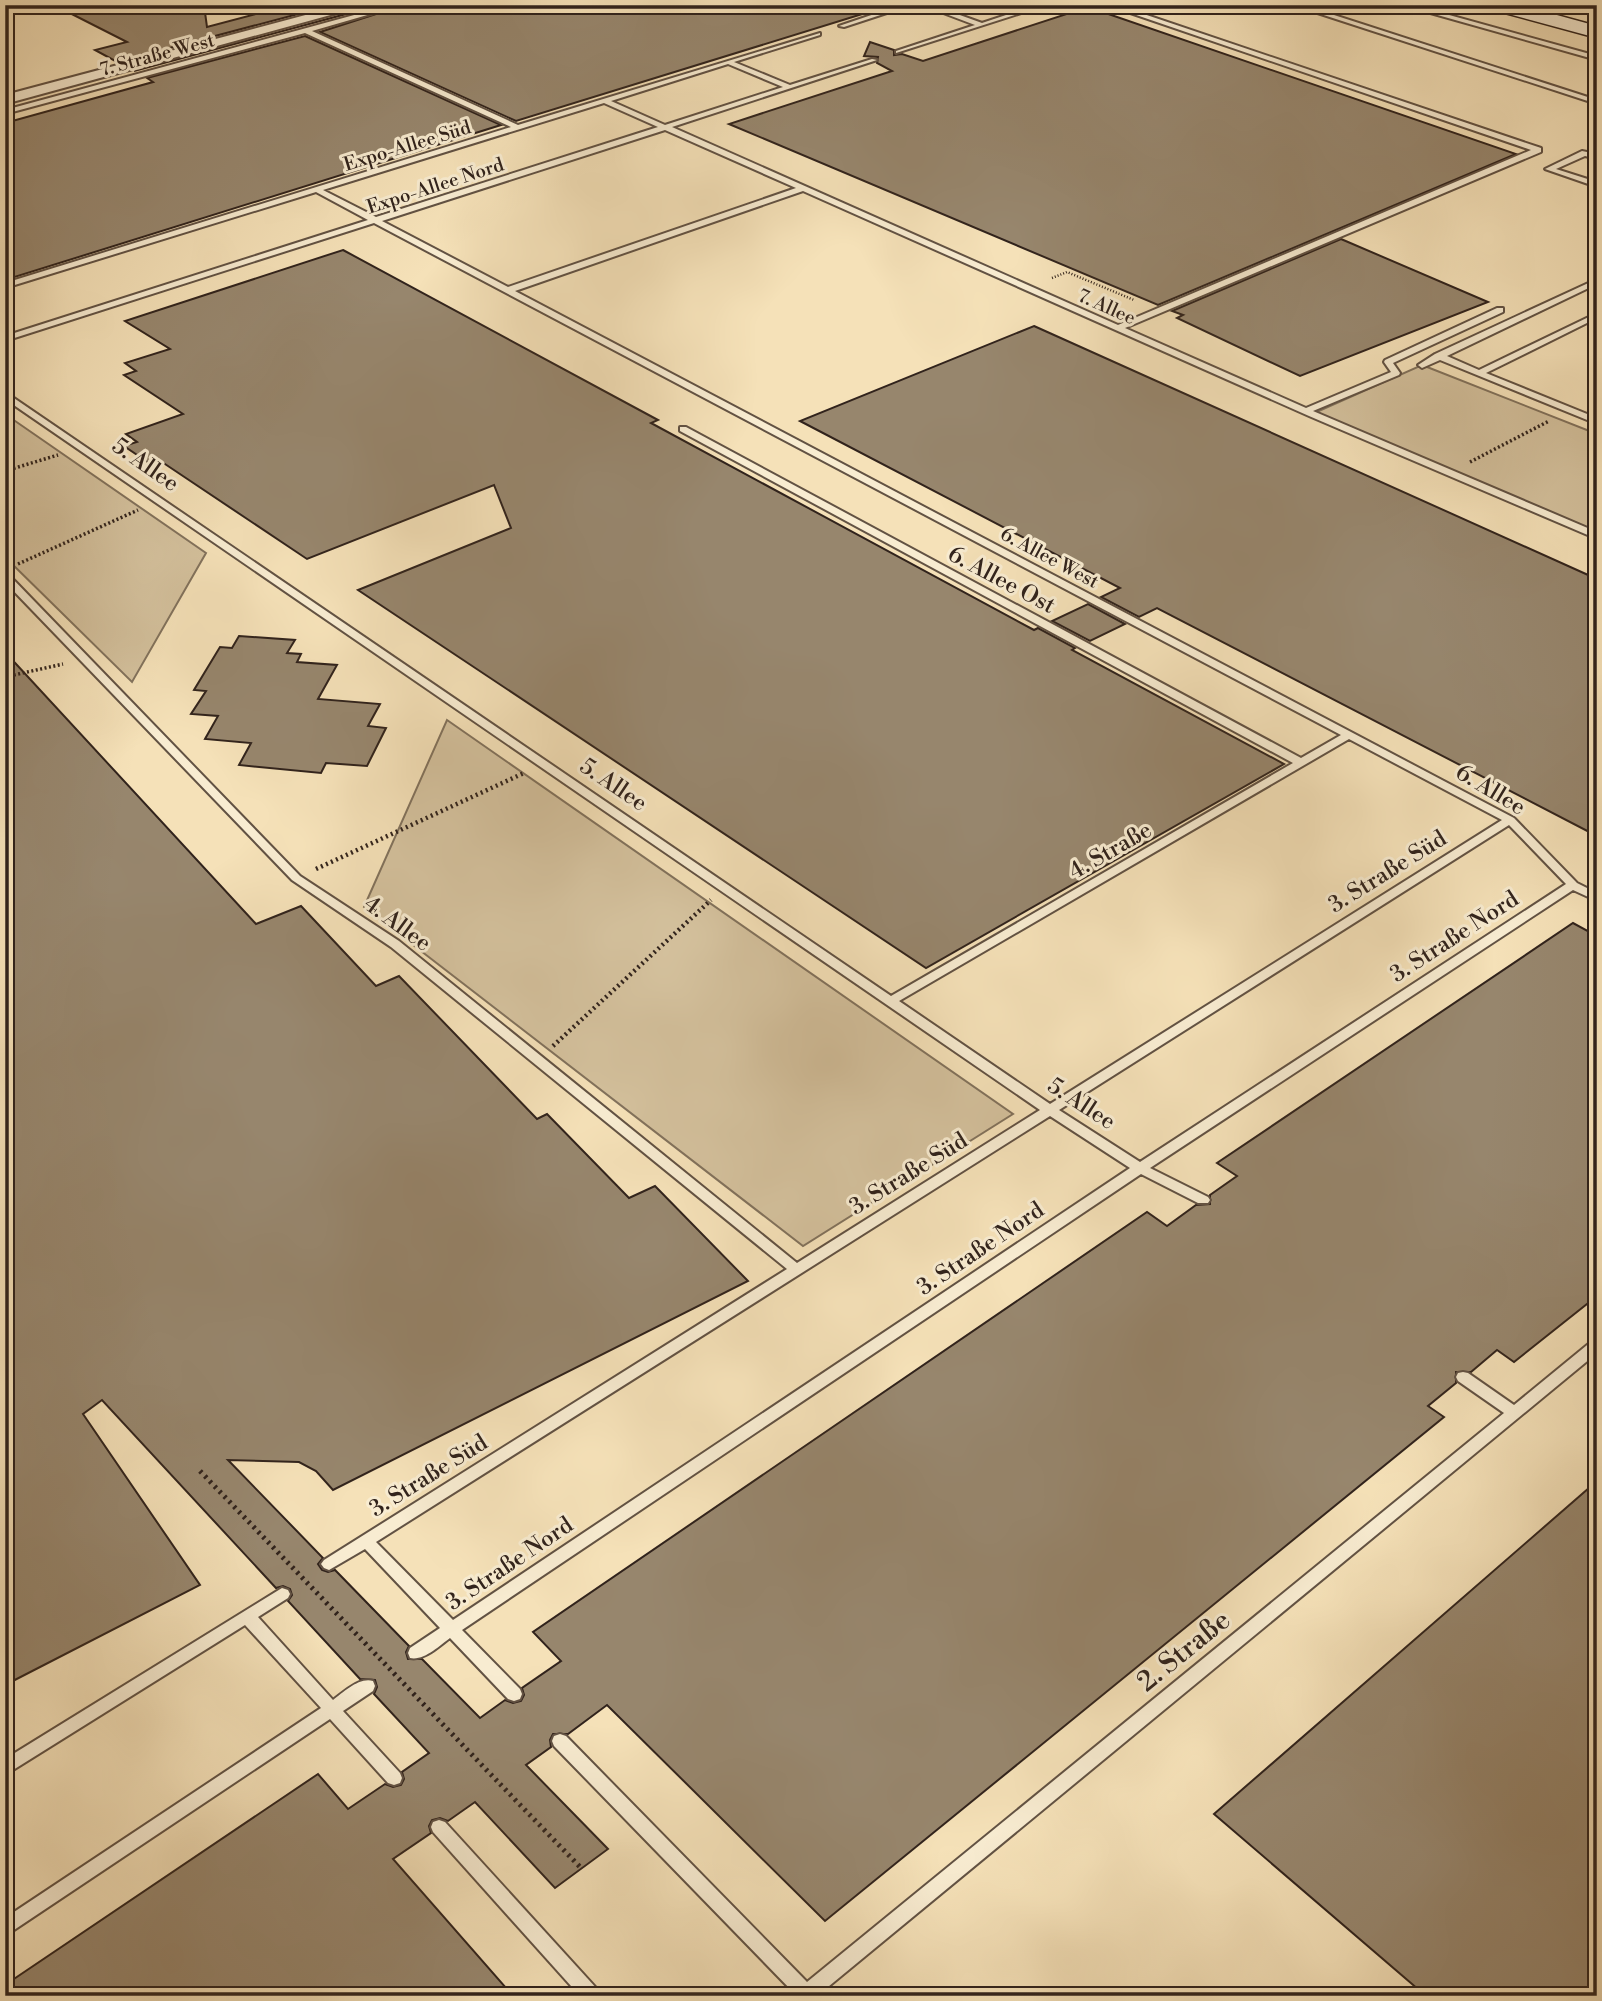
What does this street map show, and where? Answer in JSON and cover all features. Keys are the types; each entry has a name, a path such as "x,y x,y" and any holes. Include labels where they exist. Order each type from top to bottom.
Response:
{"main road":[{"path":"1497,5 1597,32"}],"street":[{"path":"5,100 360,5"}],"lane":[{"name":"7. Straße West","path":"5,112 399,5"},
{"path":"842,26 908,5"},
{"path":"925,5 982,25"},
{"path":"898,52 1043,5"},
{"path":"1110,5 1538,150 1118,328"},
{"path":"1296,5 1597,102"},
{"path":"1405,5 1597,58"},
{"path":"305,30 518,127"},
{"name":"Expo-Allee Süd","path":"5,286 818,34"},
{"name":"Expo-Allee Nord","path":"5,340 874,60"},
{"path":"729,62 790,87"},
{"name":"7. Allee","path":"606,101 1306,411 1597,536"},
{"path":"1597,157 1585,153 1549,169 1597,185"},
{"path":"509,290 804,188"},
{"path":"316,189 735,409"},
{"path":"1422,365 1597,281"},
{"path":"1306,411 1396,373 1388,362 1500,310"},
{"path":"1479,373 1597,315"},
{"path":"1438,356 1597,421"},
{"name":"5. Allee","path":"5,395 1051,1111 1140,1168 1203,1200"},
{"name":"6. Allee West","path":"735,409 1349,735"},
{"name":"6. Allee Ost","path":"683,429 1302,762"},
{"name":"4. Allee","path":"5,576 88,659 296,878 395,944 797,1270"},
{"name":"4. Straße","path":"891,1001 1349,735"},
{"name":"6. Allee","path":"1349,735 1510,820 1573,885 1597,898"},
{"name":"3. Straße Süd","path":"330,1564 1510,820"},
{"name":"3. Straße Nord","path":"416,1653 1140,1168 1573,885"},
{"name":"2. Straße","path":"804,1994 1597,1345"},
{"path":"1463,1377 1515,1412"},
{"path":"366,1541 514,1694"},
{"path":"5,1768 282,1594"},
{"path":"247,1616 394,1778"},
{"path":"5,1928 367,1686"},
{"path":"560,1741 804,1994"},
{"path":"439,1827 592,1996"}],"path":[{"path":"1028,288 1074,271"},
{"path":"1067,272 1161,310"},
{"path":"1451,472 1570,410"},
{"path":"5,471 83,447"},
{"path":"18,564 158,500"},
{"path":"5,677 88,659"},
{"path":"296,878 544,764"},
{"path":"538,1060 725,888"},
{"path":"200,1471 582,1869"}],"shaded area":[{"path":"1422,365 1597,434 1597,536 1312,414"},
{"path":"5,414 206,553 132,682 5,557"},
{"path":"447,720 1013,1114 803,1246 364,907"}],"building":[{"path":"54,5 204,5 207,27 271,10 332,5 117,62 95,50 127,42"},
{"path":"369,5 380,5 134,71 368,8"},
{"path":"404,5 871,5 872,11 516,121 320,32"},
{"path":"1088,7 1516,154 1158,305 729,124 892,71 877,63 878,57 864,56 870,42 894,50 894,55 902,54 923,61"},
{"path":"305,36 501,125 5,280 5,123 153,82 147,78"},
{"path":"1341,239 1488,302 1300,376 1177,318 1183,315 1172,311"},
{"path":"343,250 658,420 651,423 1034,630 1038,628 1075,648 1072,650 1284,764 926,968 358,590 511,528 494,485 307,559 159,460 149,463 124,446 137,442 126,434 183,414 124,375 136,371 125,363 170,349 125,321"},
{"path":"1034,326 1597,579 1597,836 1157,608 1139,617 1101,597 1120,588 800,421"},
{"path":"1088,604 1125,624 1090,641 1052,621"},
{"path":"239,636 295,640 287,653 301,654 297,662 337,665 318,699 380,704 368,726 386,728 367,766 326,763 321,773 239,765 251,743 205,739 218,716 191,714 206,691 194,690 220,647 232,648"},
{"path":"5,652 256,924 301,906 376,986 399,976 537,1119 547,1114 629,1198 655,1186 748,1281 333,1490 316,1471 299,1462 228,1460 323,1558 318,1564 322,1570 335,1570 409,1646 406,1652 408,1659 422,1659 480,1718 505,1700 513,1703 521,1701 524,1695 522,1688 561,1661 533,1632 1147,1212 1167,1226 1196,1205 1210,1204 1210,1195 1237,1176 1217,1163 1573,923 1597,936 1597,1296 1514,1362 1497,1350 1471,1372 1456,1372 1456,1383 1428,1406 1444,1417 825,1921 607,1705 568,1734 553,1734 551,1747 526,1765 608,1849 555,1888 475,1802 448,1821 440,1818 432,1820 429,1826 431,1833 393,1859 513,1996 5,1996 5,1985 318,1774 348,1809 385,1784 393,1787 401,1785 404,1779 402,1772 429,1753 374,1694 377,1687 375,1680 360,1679 288,1601 292,1595 290,1589 283,1586 276,1588 102,1400 83,1414 200,1585 5,1685"},
{"path":"1597,1481 1597,1996 1426,1996 1214,1814"}]}
